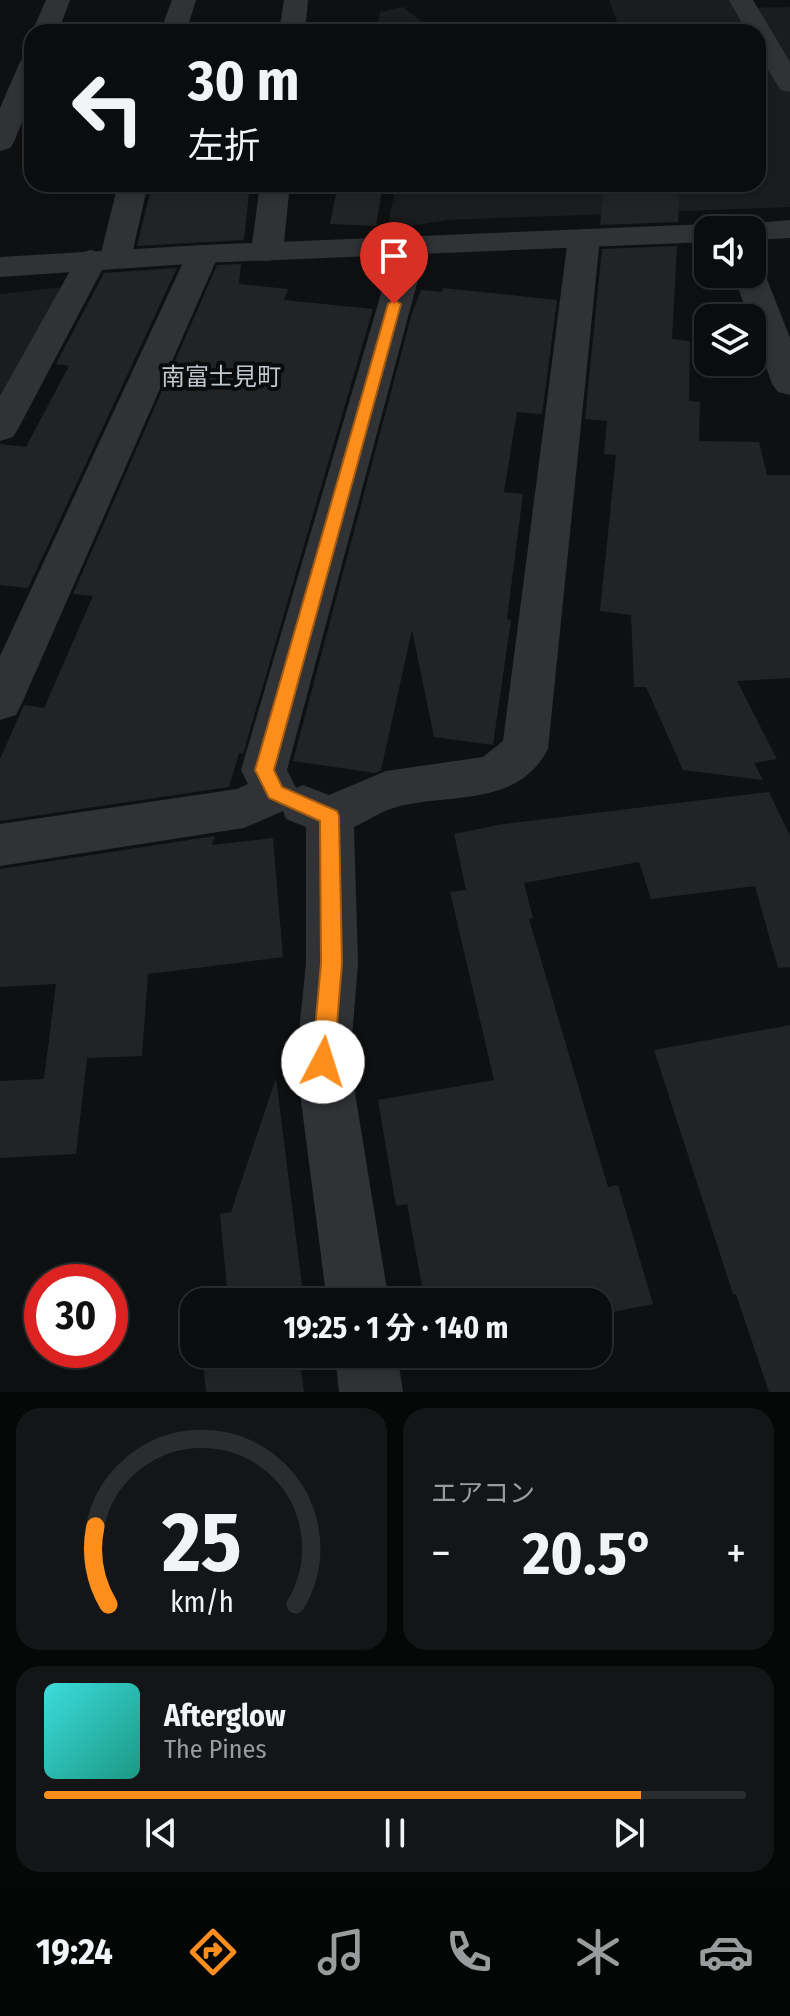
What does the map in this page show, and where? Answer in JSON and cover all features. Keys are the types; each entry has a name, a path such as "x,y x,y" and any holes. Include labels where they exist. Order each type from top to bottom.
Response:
{"street":[{"path":"48,24 58,0"},
{"path":"176,24 184,0"},
{"path":"293,24 296,0"},
{"path":"741,0 755,24"},
{"path":"766,43 790,84"},
{"path":"0,142 24,84"},
{"path":"0,429 103,260 130,192"},
{"path":"267,252 274,192"},
{"path":"766,230 790,229"},
{"path":"0,267 203,254 694,234"},
{"path":"411,246 264,770 275,793 330,816 386,790 495,774 525,749 584,238"},
{"path":"0,703 203,254"},
{"path":"754,288 790,384"},
{"path":"0,845 244,808 275,793"},
{"path":"330,816 332,963 323,1062 356,1288"},
{"path":"368,1368 371,1392"}],"shaded area":[{"path":"609,0 736,0 740,8 790,7 790,207 447,220 387,230 394,192 766,192 766,24 618,24"},
{"path":"403,7 424,24 378,24 380,12"},
{"path":"65,287 0,410 0,294"}],"building":[{"path":"150,192 249,192 244,240 137,246"},
{"path":"336,192 382,192 376,226 330,224"},
{"path":"603,192 680,192 678,222 600,225"},
{"path":"677,246 672,339 690,341 689,401 700,402 699,441 759,442 767,475 790,475 790,678 737,681 777,759 754,763 763,780 683,770 646,687 634,687 631,615 600,611 616,455 604,454 607,421 585,419 602,249"},
{"path":"241,264 239,284 288,289 284,300 373,309 243,754 239,753 229,787 0,821 0,759 24,705 44,708 93,596 73,594 217,265"},
{"path":"177,268 28,588 0,585 0,444 26,447 69,366 56,364 104,273"},
{"path":"443,288 557,300 542,414 517,412 504,492 523,494 507,619 511,620 493,745 434,737 412,630 381,770 375,773 293,761 412,313 421,290 442,292"},
{"path":"769,792 790,836 790,967 778,968 755,886 651,899 639,862 524,883 533,918 529,919 608,1187 618,1185 653,1304 612,1312 612,1288 422,1288 407,1204 396,1206 378,1100 494,1080 450,892 466,890 454,834 503,824"},
{"path":"215,836 212,845 273,838 283,957 148,974 142,1056 87,1058 76,1154 0,1158 0,1081 44,1079 56,984 0,987 0,869"},
{"path":"790,1025 790,1392 769,1392 736,1294 733,1294 654,1050"},
{"path":"276,1078 302,1288 227,1288 220,1214 231,1212"},
{"path":"203,1368 301,1368 304,1392 206,1392"}],"district":[{"name":"南富士見町","path":"221,377"}],"route":[{"path":"323,1062 332,963 330,816 275,793 264,770 394,304"}]}
